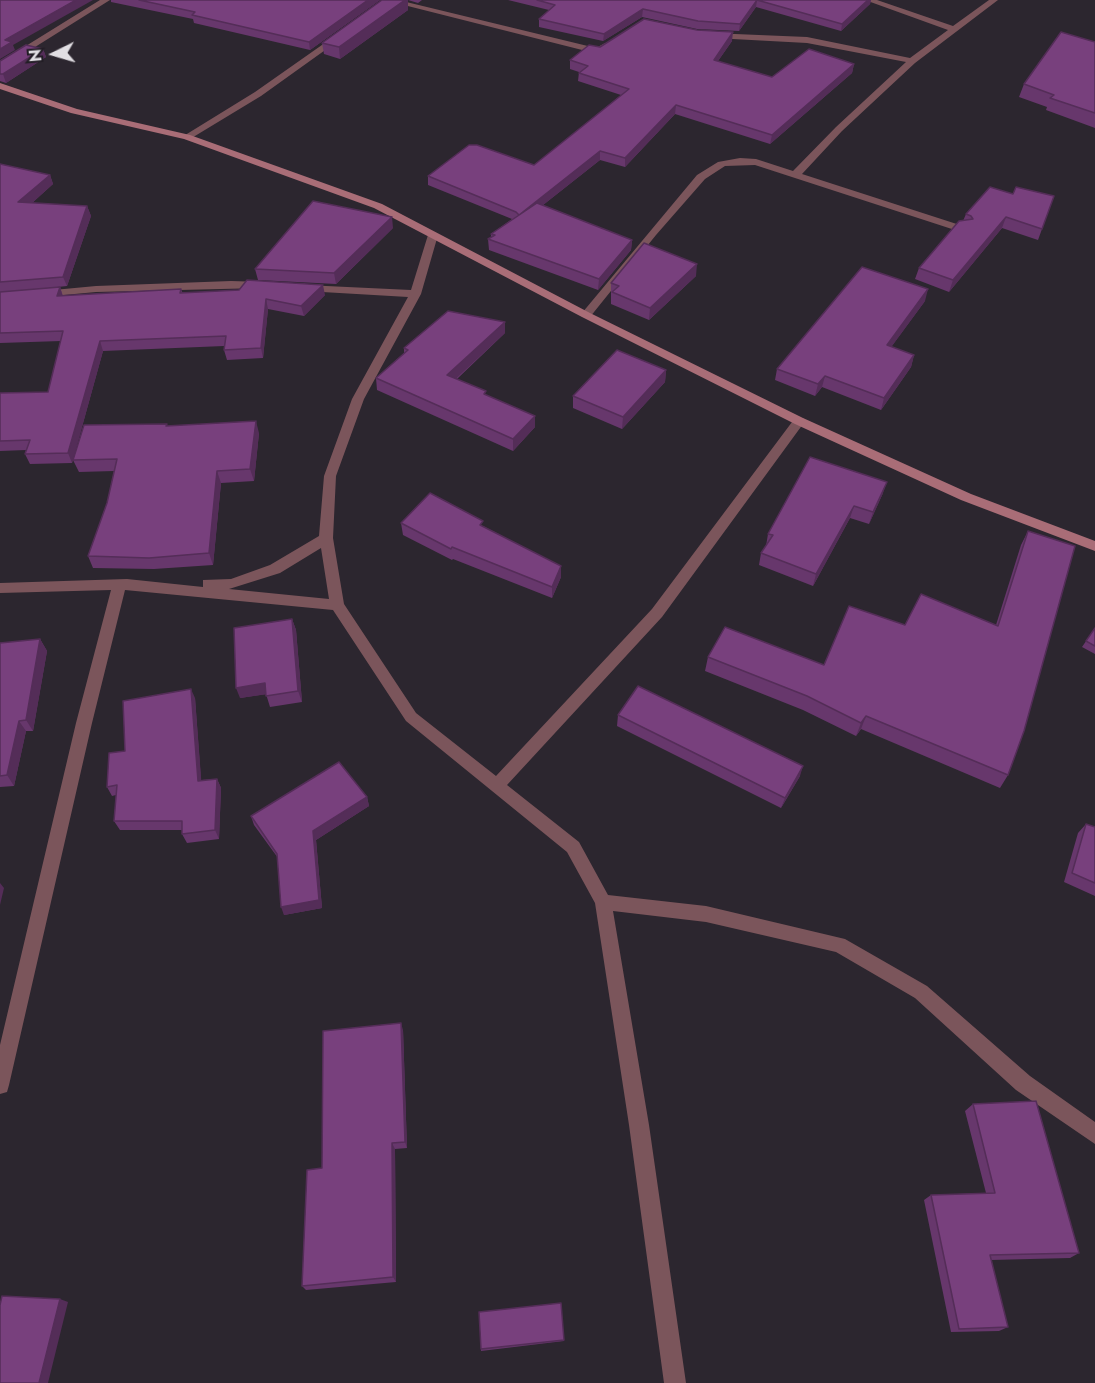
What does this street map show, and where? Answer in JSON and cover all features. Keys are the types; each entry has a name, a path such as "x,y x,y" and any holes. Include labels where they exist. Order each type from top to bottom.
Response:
{"street":[{"path":"0,66 106,0"},
{"path":"869,0 955,30"},
{"path":"796,174 839,129 912,61 994,0"},
{"path":"387,2 598,51 617,38"},
{"path":"187,137 258,94 345,32"},
{"path":"707,35 807,40 912,61"},
{"path":"0,86 74,111 187,137 378,206 586,315 799,421 966,497 1095,546"},
{"path":"586,315 701,177 722,164 740,161 756,162 962,229"},
{"path":"433,235 416,294 358,399 330,476 326,538 337,605 411,717 498,784 573,847 603,902 639,1125 675,1383"},
{"path":"0,298 96,289 231,284 416,294"},
{"path":"498,784 657,613 799,421"},
{"path":"0,588 119,584 231,584 275,569 326,538"},
{"path":"119,584 337,605"},
{"path":"0,1085 6,1023 119,584"},
{"path":"603,902 706,914 839,945 921,992 1023,1083 1095,1134"}],"building":[{"path":"0,0 76,0 5,40 12,42 0,49"},
{"path":"139,0 368,0 309,42 192,15 195,12"},
{"path":"382,0 405,0 339,47 322,43"},
{"path":"537,0 757,0 740,24 698,21 643,9 604,34 539,19 555,5"},
{"path":"757,0 868,0 842,24"},
{"path":"644,19 697,30 733,32 714,60 772,77 809,49 854,64 772,135 676,105 625,158 600,151 519,215 428,176 469,145 477,145 534,165 629,89 579,73 588,66 570,60 589,45 600,47"},
{"path":"1061,32 1095,42 1095,113 1050,98 1054,95 1024,84"},
{"path":"26,45 43,49 0,74 0,61"},
{"path":"0,164 50,175 18,202 87,206 63,277 0,282"},
{"path":"990,187 1013,194 1016,187 1054,196 1042,229 1006,217 953,280 919,268 959,221 973,219 966,214"},
{"path":"313,201 392,217 334,273 255,269"},
{"path":"537,203 632,240 599,279 488,239 495,235 491,234"},
{"path":"644,243 697,264 650,308 612,292 619,286 611,283"},
{"path":"862,267 928,289 887,345 914,355 884,398 825,376 818,384 777,369"},
{"path":"247,280 323,285 301,306 266,299 261,348 224,350 226,336 100,341 68,453 25,454 30,440 0,441 0,393 48,392 63,331 0,333 0,292 60,287 57,296 181,289 180,293 239,290"},
{"path":"448,311 505,322 447,375 486,391 484,394 535,416 513,439 376,378 408,350 404,348"},
{"path":"617,350 666,370 623,417 573,396"},
{"path":"256,421 250,469 217,471 209,553 149,558 88,556 107,503 117,459 73,460 84,425 167,424 166,426"},
{"path":"810,457 887,482 873,512 854,506 816,574 761,553 773,535 768,534"},
{"path":"430,493 483,521 480,525 561,566 552,587 452,547 451,549 401,523"},
{"path":"1028,531 1075,546 1024,731 1008,775 866,716 861,723 807,696 708,657 725,627 824,665 849,606 905,625 921,594 998,626"},
{"path":"292,619 298,691 266,696 265,683 236,688 234,628"},
{"path":"1095,628 1095,646 1086,641"},
{"path":"40,639 26,720 19,721 7,775 0,776 0,643"},
{"path":"638,686 803,766 785,798 618,715"},
{"path":"191,689 198,781 217,779 215,830 182,834 182,821 114,821 117,785 107,787 109,753 125,751 123,701"},
{"path":"339,762 367,797 313,831 319,900 281,907 277,854 251,816"},
{"path":"1086,824 1095,827 1095,883 1072,873"},
{"path":"401,1023 405,1142 392,1143 393,1277 302,1286 307,1170 322,1168 323,1031"},
{"path":"1036,1101 1079,1253 990,1255 1008,1327 959,1329 931,1195 995,1193 973,1104"},
{"path":"2,1296 60,1299 39,1383 0,1383"},
{"path":"561,1303 564,1340 481,1349 479,1312"}]}
